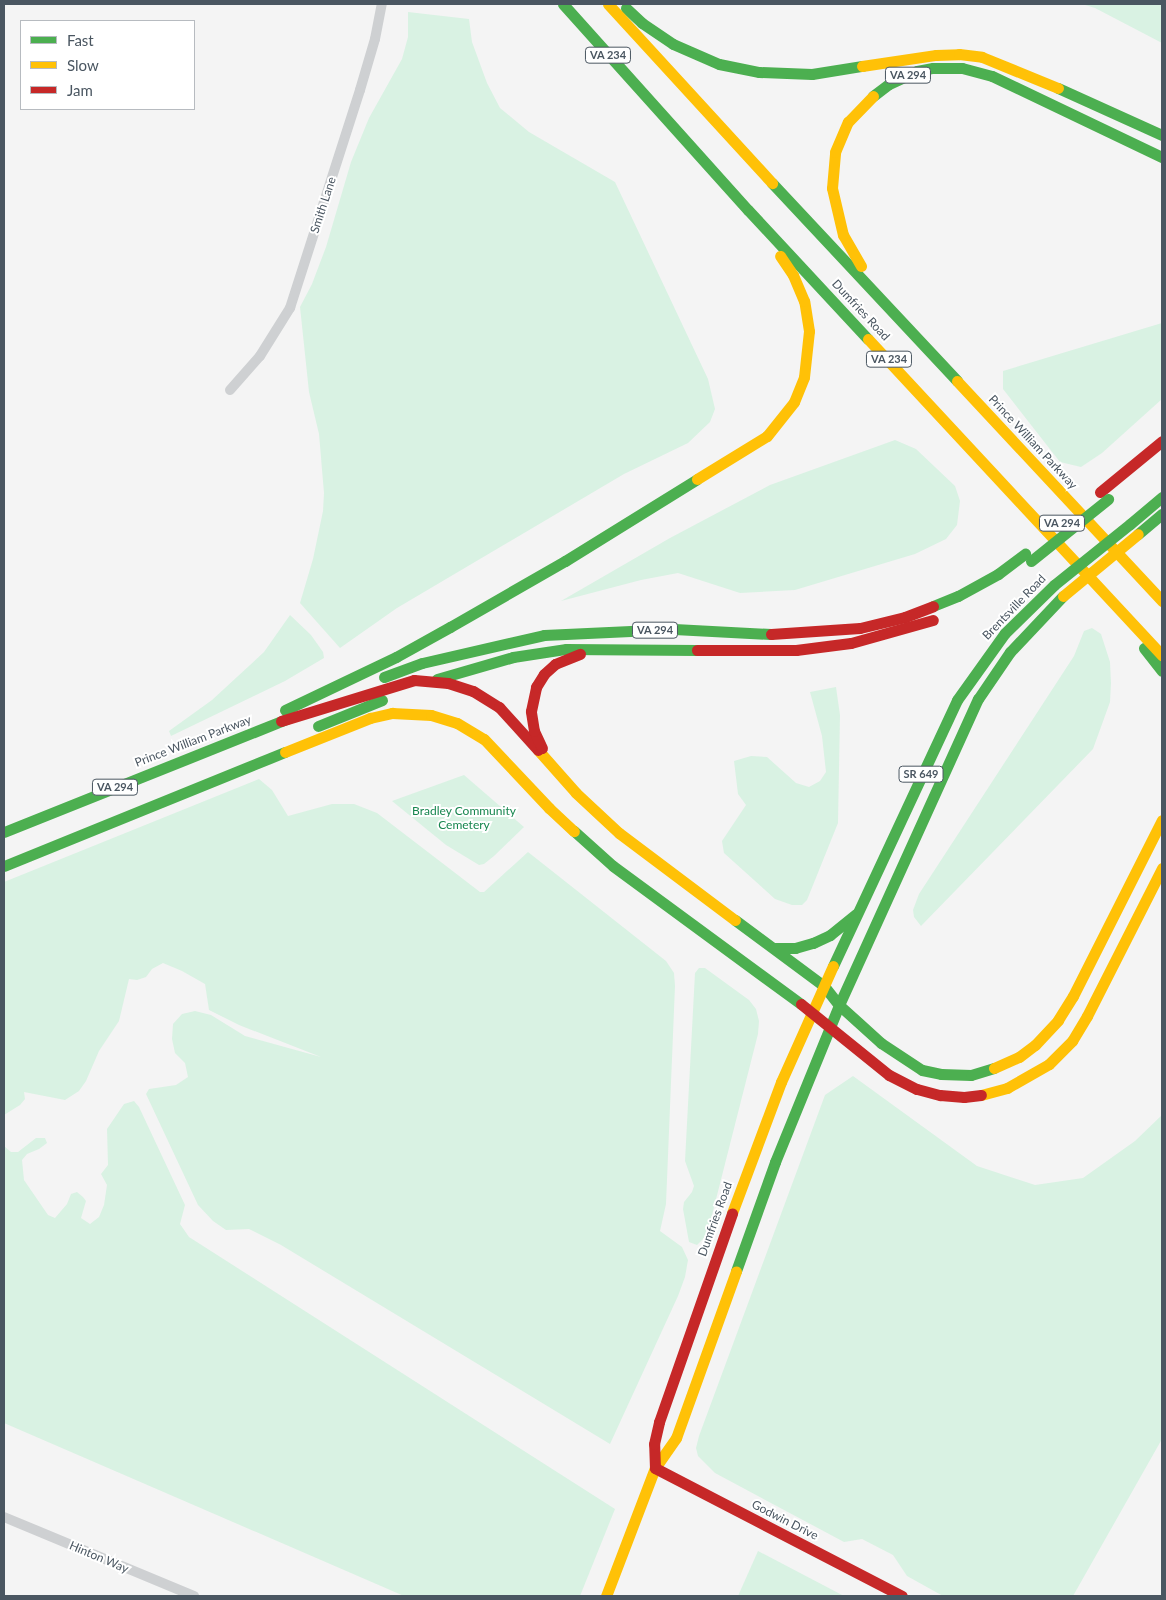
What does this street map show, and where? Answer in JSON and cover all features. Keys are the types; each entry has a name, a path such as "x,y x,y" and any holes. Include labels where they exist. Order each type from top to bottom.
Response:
{"main road":[{"name":"Dumfries Road","path":"563,4 748,210 1162,654"},
{"name":"Dumfries Road","path":"608,4 884,302"},
{"path":"621,4 642,23 673,44 698,56 737,69 779,74 812,74 936,55 959,54 982,57 1013,68 1162,135"},
{"name":"VA 294","path":"884,302 849,246 841,229 833,199 832,172 834,152 848,122 866,102 889,84 917,71 933,68 962,68 978,71 1162,156"},
{"path":"226,743 260,722 396,657 450,627 565,561 767,436 787,413 799,391 808,355 809,331 800,287 748,210"},
{"name":"Prince William Parkway","path":"884,302 1162,601"},
{"name":"VA 294","path":"281,721 422,663 544,635 674,629 801,635 878,624 932,608 972,590 1028,558 1104,496 1162,441"},
{"path":"1104,496 1162,455"},
{"name":"Brentsville Road","path":"824,986 856,914 961,694 1005,633 1054,586 1162,497"},
{"name":"Brentsville Road","path":"839,1005 978,699 1010,652 1063,596 1162,514"},
{"path":"1066,550 1162,671"},
{"path":"164,800 192,777 433,680 530,654 566,649 796,650 822,648 890,634 944,615 996,587 1028,558"},
{"path":"554,768 538,740 532,724 531,711 536,687 548,670 563,660 605,648"},
{"name":"VA 294","path":"281,721 414,680 433,680 464,687 495,704 576,793 619,833 824,986 839,1005"},
{"name":"VA 294","path":"4,866 370,718 404,712 419,712 441,717 471,730 484,739 507,761 549,808 613,866 813,1013 830,1028"},
{"name":"Prince William Parkway","path":"4,832 281,721"},
{"path":"839,1005 881,1043 922,1070 941,1074 971,1075 986,1072 1019,1057 1035,1045 1058,1020 1073,996 1162,820"},
{"path":"830,1028 889,1075 917,1089 940,1095 964,1097 986,1094 1007,1088 1050,1064 1072,1041 1087,1016 1154,880 1162,868"},
{"path":"774,948 795,948 813,944 830,935 856,914"},
{"name":"Dumfries Road","path":"655,1468 654,1444 659,1422 680,1359 751,1158 781,1082 824,986"},
{"name":"Dumfries Road","path":"606,1596 655,1468 676,1438 775,1162 839,1005"},
{"name":"Godwin Drive","path":"655,1468 902,1596"}],"street":[{"name":"Smith Lane","path":"230,390 260,356 290,308 360,90 375,38 382,4"},
{"name":"Hinton Way","path":"4,1517 194,1596"}],"green space":[{"path":"1082,4 1162,4 1162,43 1095,8"},
{"path":"408,12 469,19 472,42 487,83 500,108 529,132 615,182 708,379 715,409 710,422 688,443 624,474 397,608 340,648 300,603 313,559 323,511 324,493 319,434 309,392 300,307 312,284 326,247 351,162 369,118 402,59 408,37"},
{"path":"1162,323 1162,399 1102,453 1081,467 1060,462 1003,389 1003,371"},
{"path":"895,440 916,449 955,486 960,501 957,525 946,539 915,554 795,590 740,593 678,573 641,580 561,601 670,538 770,485"},
{"path":"290,615 311,635 323,652 324,658 285,681 171,736 169,731 212,700 264,652"},
{"path":"1092,628 1101,634 1110,662 1111,683 1110,702 1093,749 921,926 914,917 913,910 919,894 1074,656 1084,631"},
{"path":"836,687 840,715 838,823 807,900 802,905 792,905 775,899 724,853 722,841 746,805 738,794 734,761 751,756 767,757 796,783 809,787 820,781 826,772 822,736 810,692"},
{"name":"Bradley Community Cemetery","path":"464,775 524,827 494,856 484,864 479,865 446,845 392,801"},
{"path":"259,779 272,790 288,816 332,804 354,804 377,813 480,892 484,892 528,852 666,961 674,973 666,1204 660,1231 682,1247 688,1260 685,1277 678,1296 610,1444 281,1245 249,1229 226,1230 213,1221 198,1205 146,1094 149,1089 176,1085 188,1077 185,1063 175,1053 172,1039 173,1024 182,1014 195,1011 211,1015 245,1036 321,1057 239,1025 209,1010 205,984 182,971 163,963 152,969 146,977 137,980 129,979 119,1021 99,1051 86,1081 79,1091 65,1100 24,1092 25,1099 20,1105 4,1115 4,882"},
{"path":"699,968 705,968 749,1000 756,1009 759,1021 758,1034 712,1215 706,1236 697,1245 689,1242 683,1209 684,1202 694,1186 685,1161 695,973"},
{"path":"853,1076 977,1166 1035,1185 1083,1178 1135,1141 1162,1115 1162,1439 1073,1596 943,1596 907,1576 893,1555 862,1539 844,1542 715,1473 698,1456 696,1448 699,1436 825,1095"},
{"path":"134,1101 139,1107 185,1205 180,1224 189,1237 615,1509 580,1596 404,1596 4,1423 4,1146 11,1152 18,1152 36,1138 45,1138 47,1143 27,1154 22,1160 24,1180 48,1215 55,1218 67,1204 71,1194 77,1192 86,1201 81,1218 90,1224 99,1217 104,1205 107,1185 101,1174 108,1165 107,1129 124,1104"},
{"path":"758,1551 844,1596 738,1596"}],"traffic: fast":[{"path":"563,4 748,210 868,339"},
{"path":"626,8 642,23 673,44 719,64 759,72 812,74 862,66"},
{"path":"873,96 889,84 917,71 933,68 962,68 992,76 1162,157"},
{"path":"1058,88 1162,135"},
{"path":"772,183 957,381"},
{"path":"285,710 396,657 450,627 565,561 697,479"},
{"path":"1130,524 1162,497"},
{"path":"1031,561 1108,499"},
{"path":"1138,534 1162,514"},
{"path":"1054,585 1130,524"},
{"path":"933,606 958,596 998,574 1025,554"},
{"path":"833,966 957,700 1005,633 1054,585"},
{"path":"839,1005 978,699 1010,652 1063,596"},
{"path":"384,677 422,663 544,635 674,629 771,634"},
{"path":"1144,648 1162,671"},
{"path":"437,679 513,657 566,649 697,650"},
{"path":"318,726 382,700"},
{"path":"4,832 291,717"},
{"path":"4,866 285,752"},
{"path":"574,831 613,866 801,1004"},
{"path":"774,948 795,948 813,943 830,935 856,914"},
{"path":"735,920 824,986 839,1005 881,1043 922,1070 941,1074 971,1075 994,1068"},
{"path":"736,1271 775,1162 839,1005"}],"traffic: slow":[{"path":"608,4 772,183"},
{"path":"862,66 936,55 959,54 982,57 1058,88"},
{"path":"861,266 843,235 832,188 835,152 848,122 873,96"},
{"path":"697,479 767,436 794,402 804,377 809,331 804,301 793,275 780,256"},
{"path":"868,339 1162,655"},
{"path":"957,381 1162,601"},
{"path":"1063,596 1138,534"},
{"path":"285,752 370,718 392,713 431,715 457,723 484,739 549,808 574,831"},
{"path":"538,750 576,793 619,833 735,920"},
{"path":"994,1068 1019,1057 1035,1045 1058,1020 1073,996 1162,820"},
{"path":"981,1095 1007,1088 1049,1064 1072,1041 1087,1016 1162,868"},
{"path":"732,1213 781,1082 833,966"},
{"path":"606,1596 655,1468 676,1438 736,1271"}],"traffic: jam":[{"path":"1100,492 1162,441"},
{"path":"771,634 860,628 905,617 933,606"},
{"path":"697,650 796,650 851,643 933,620"},
{"path":"542,748 534,731 531,711 536,687 544,674 555,664 580,654"},
{"path":"281,721 414,680 448,683 473,691 499,707 538,750"},
{"path":"801,1004 889,1075 917,1089 940,1095 964,1097 981,1095"},
{"path":"655,1468 654,1444 659,1422 732,1213"},
{"path":"655,1468 902,1596"}]}
